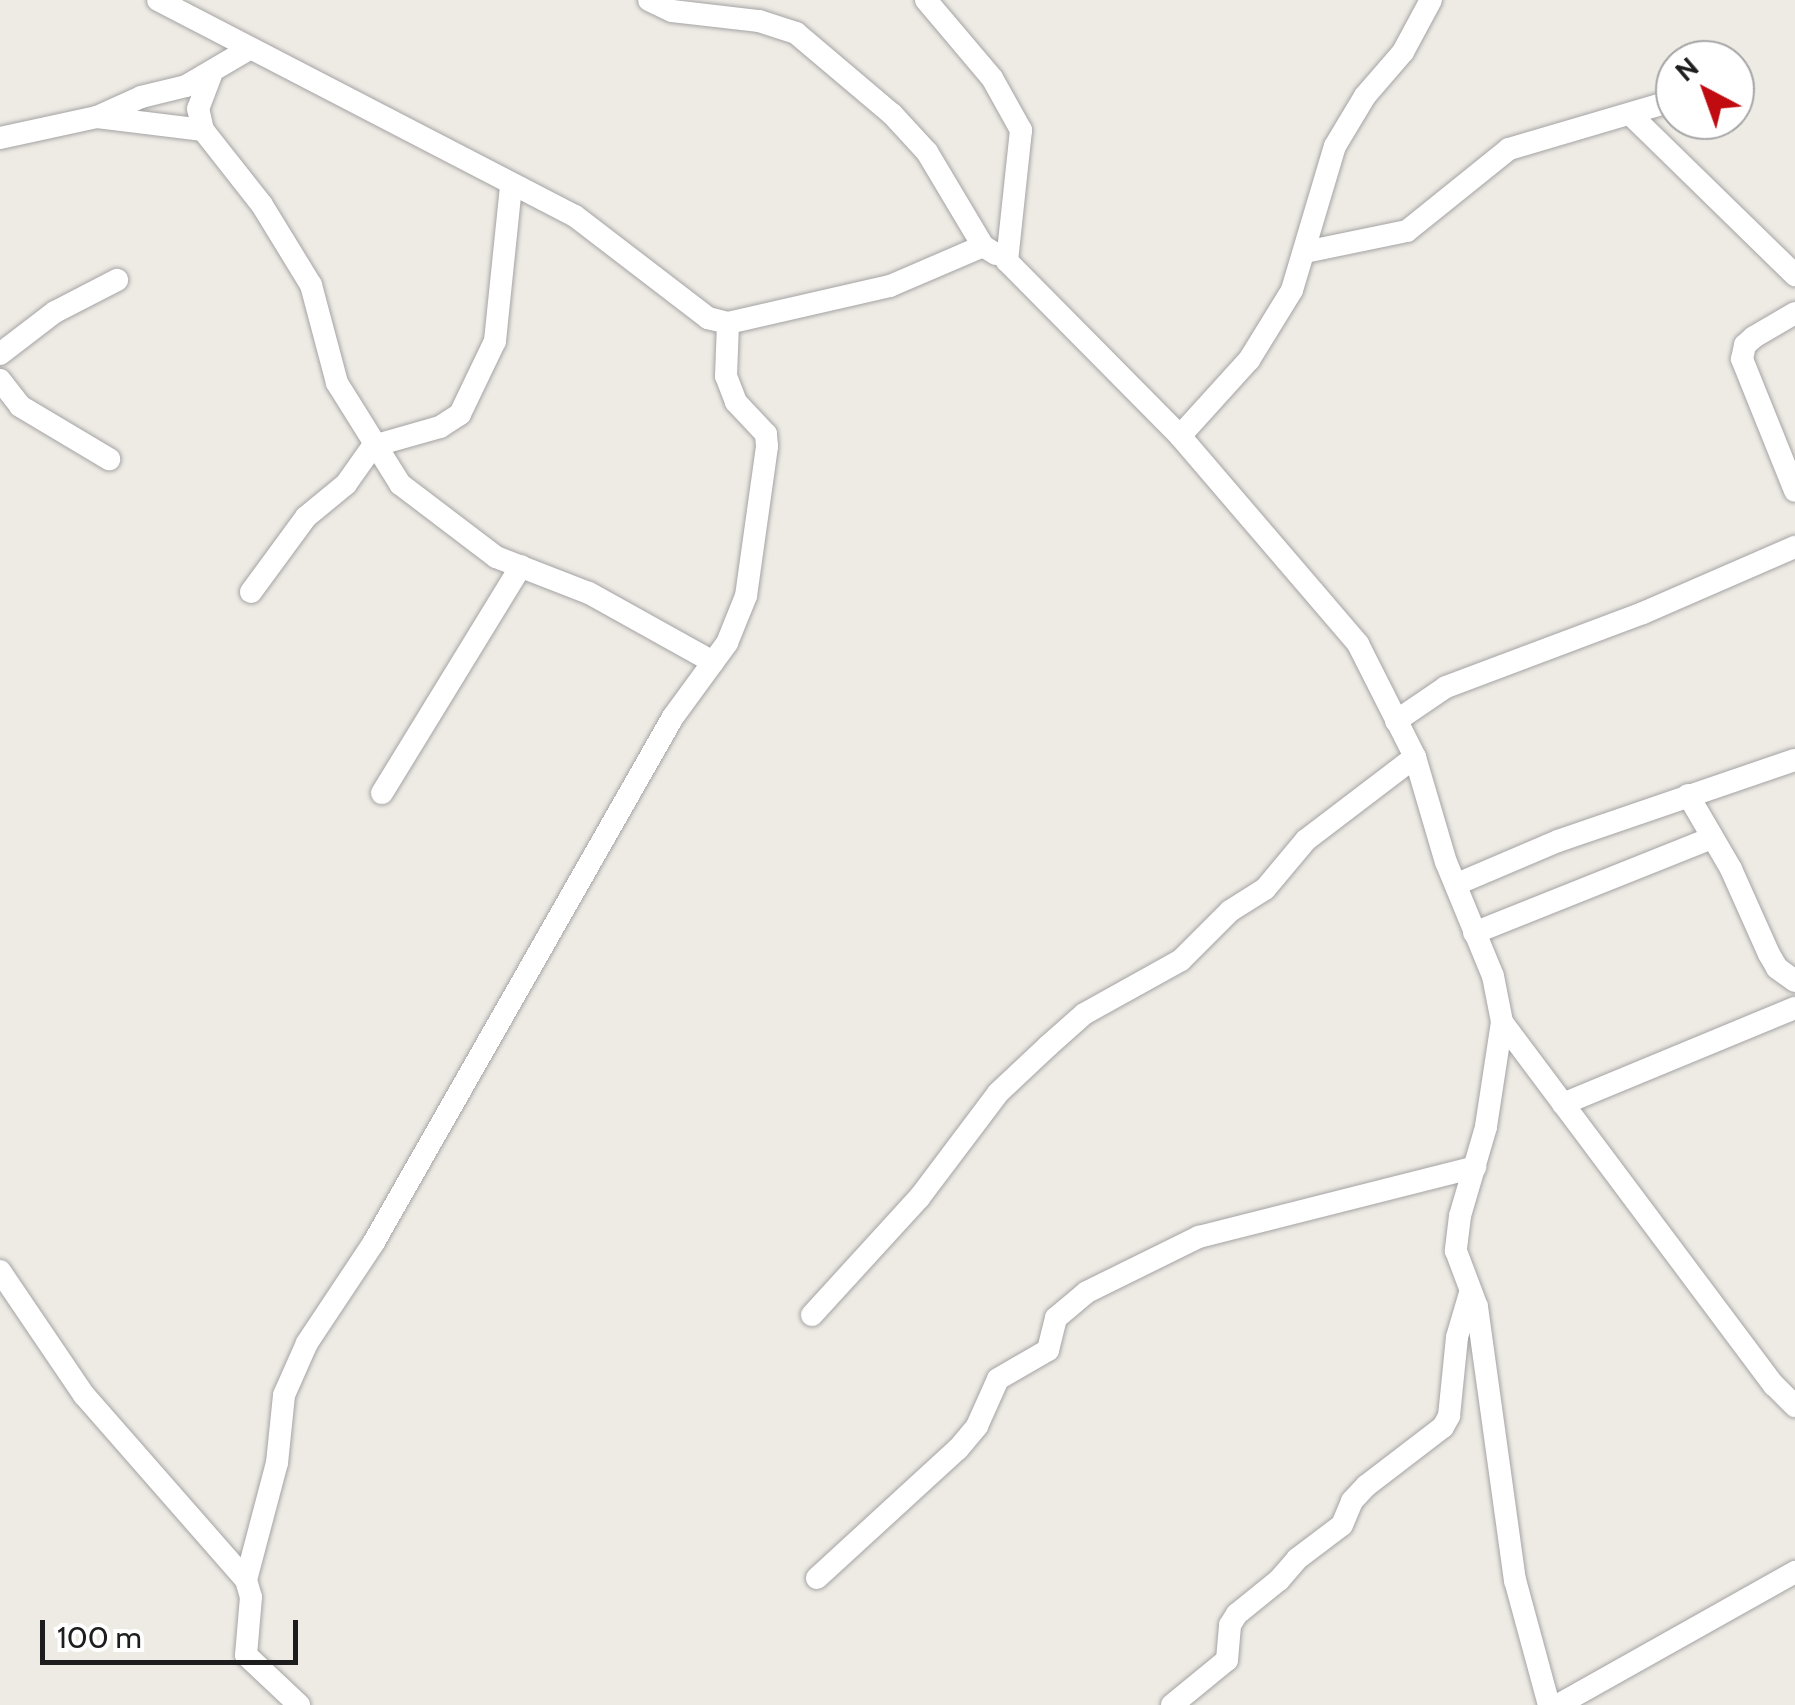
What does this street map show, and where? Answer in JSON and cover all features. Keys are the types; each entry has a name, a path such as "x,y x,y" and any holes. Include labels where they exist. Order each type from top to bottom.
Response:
{"street":[{"path":"158,0 574,216 708,318 728,323 890,286 983,246"},
{"path":"650,0 672,11 759,21 796,32 892,114 927,152 983,246 1007,261 1180,436 1358,644 1415,757 1474,933 1494,976 1502,1022 1486,1128 1460,1216 1456,1251 1477,1307 1515,1580 1549,1705"},
{"path":"926,0 992,78 1021,130 1007,261"},
{"path":"1180,436 1249,360 1292,290 1345,124 1403,52 1431,0"},
{"path":"0,138 96,116 211,75 249,49"},
{"path":"211,75 198,108 203,130 262,206 310,285 338,384 400,484 496,557 590,592 713,662"},
{"path":"1305,252 1408,231 1509,149 1577,125 1655,106"},
{"path":"1630,114 1795,274"},
{"path":"96,116 203,130"},
{"path":"251,592 306,517 346,484 373,446 440,427 460,414 495,341 510,185"},
{"path":"0,354 55,312 117,280"},
{"path":"1795,313 1754,336 1745,345 1742,359 1795,491"},
{"path":"299,1705 246,1656 250,1598 246,1580 277,1463 284,1395 307,1343 374,1242 674,717 727,643 746,596 767,446 766,434 736,402 726,376 728,323"},
{"path":"0,380 20,406 109,459"},
{"path":"1396,722 1446,687 1643,614 1795,547"},
{"path":"382,793 521,566"},
{"path":"812,1316 919,1198 998,1093 1048,1046 1084,1014 1181,960 1230,911 1265,889 1306,840 1415,757"},
{"path":"1457,884 1558,841 1795,760"},
{"path":"1688,795 1769,954 1778,968 1795,981"},
{"path":"1474,933 1712,838"},
{"path":"1563,1104 1795,1008"},
{"path":"1502,1022 1774,1385 1795,1406"},
{"path":"816,1578 958,1449 977,1426 998,1379 1048,1350 1056,1318 1087,1292 1199,1237 1474,1168"},
{"path":"0,1271 84,1395 246,1580"},
{"path":"1172,1705 1226,1660 1230,1625 1237,1614 1280,1580 1297,1559 1342,1525 1352,1501 1366,1486 1443,1427 1451,1405 1457,1336 1470,1293"},
{"path":"1558,1705 1795,1572"}]}
